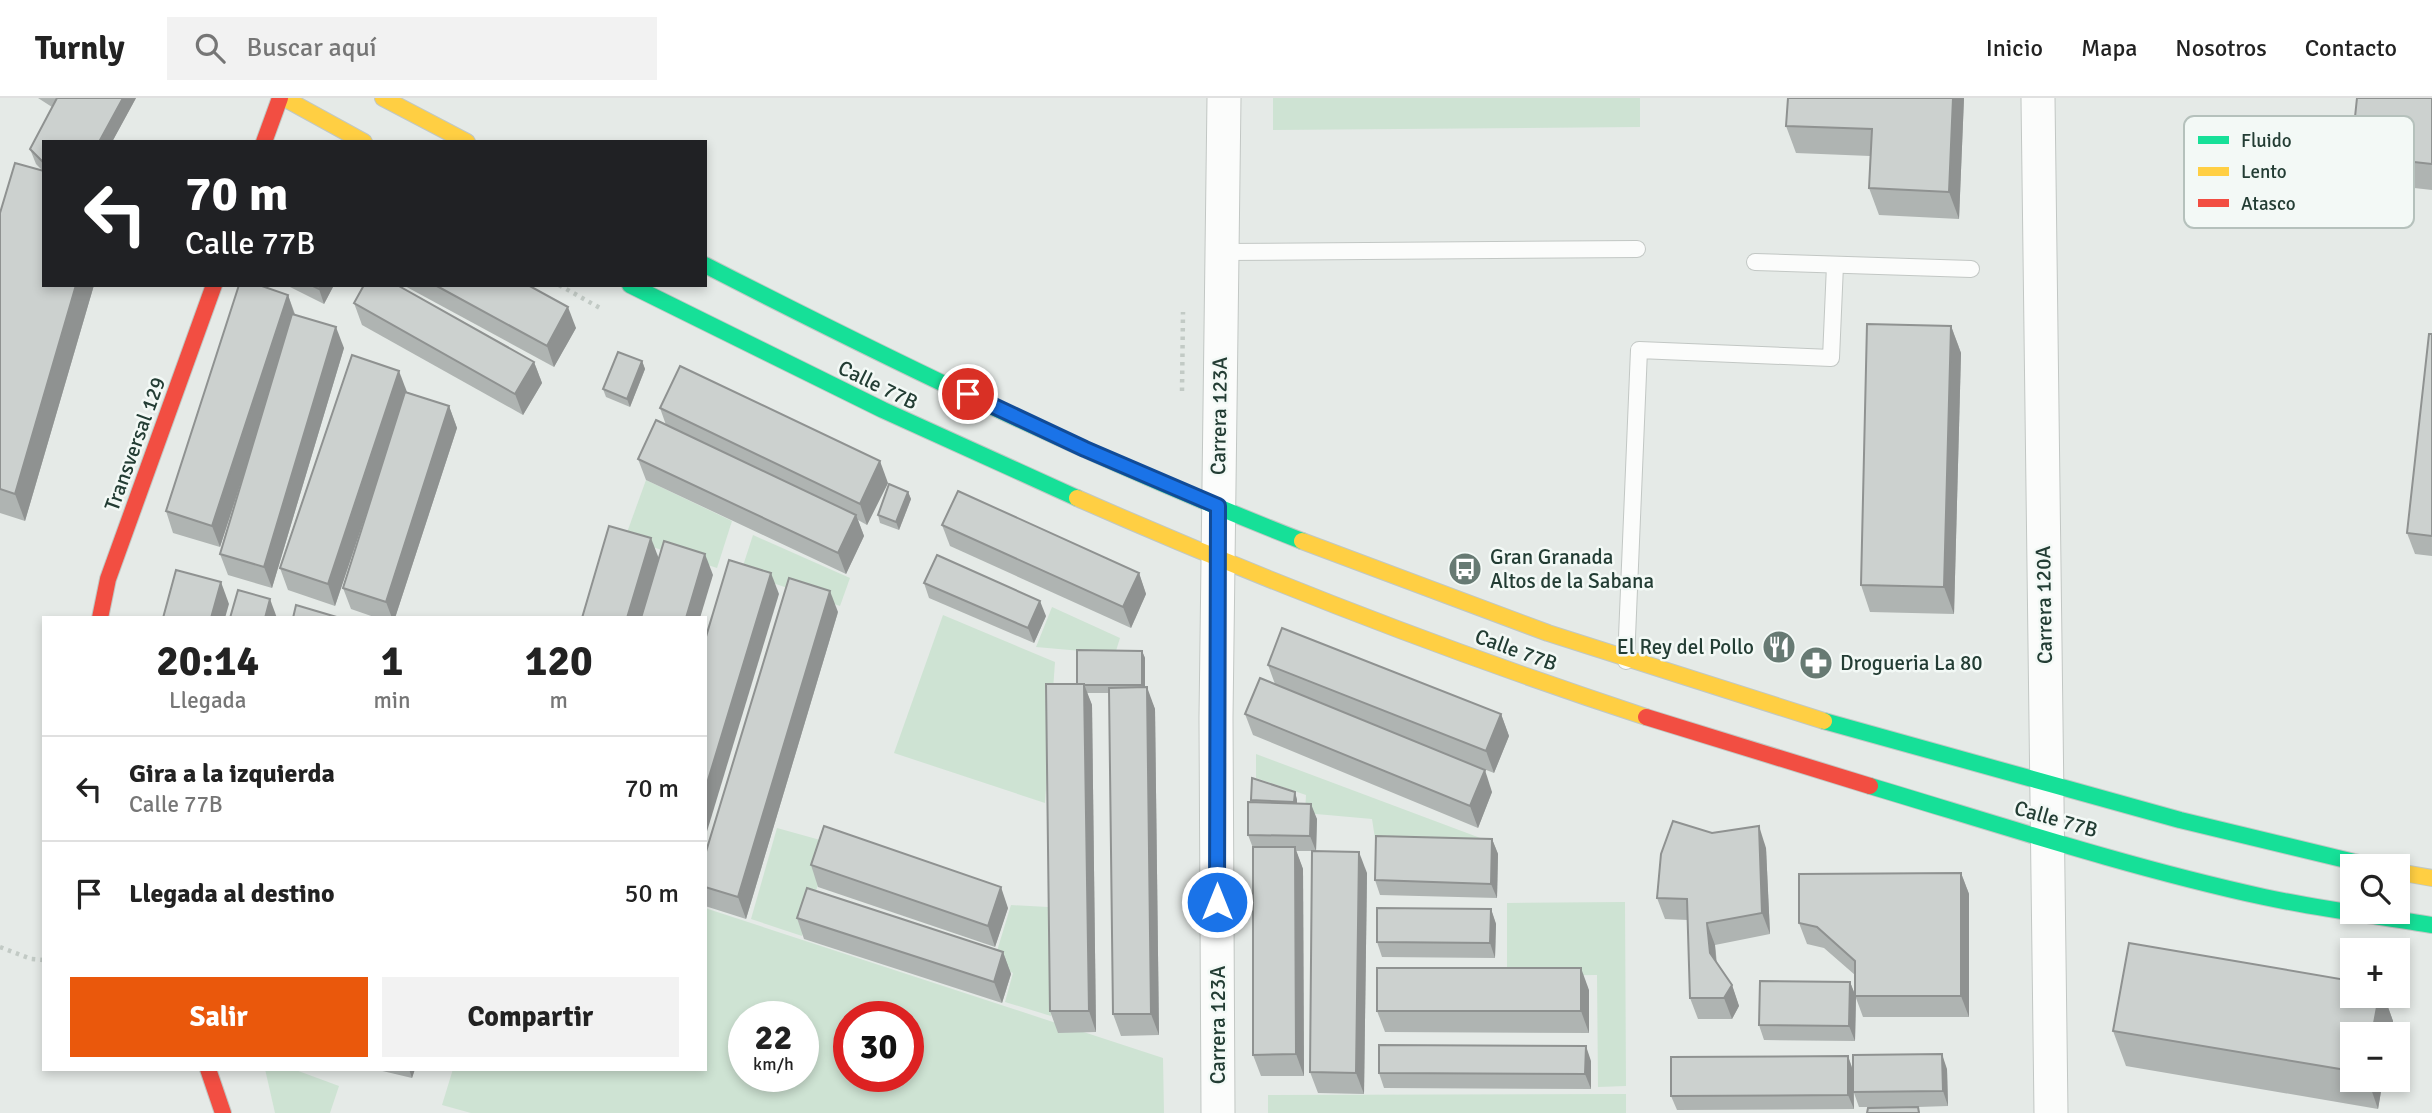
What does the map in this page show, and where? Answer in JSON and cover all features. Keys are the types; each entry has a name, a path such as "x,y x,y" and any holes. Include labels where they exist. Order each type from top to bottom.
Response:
{"street":[{"path":"265,140 282,98 360,140"},
{"path":"383,98 463,140"},
{"name":"Carrera 123A","path":"1218,1113 1218,506 1224,98"},
{"name":"Carrera 120A","path":"2038,98 2051,1113"},
{"name":"Calle 77B","path":"707,266 945,384 1085,449 1378,572 1626,661 1822,723 2209,829 2340,859"},
{"name":"Transversal 129","path":"100,616 108,579 213,287"},
{"name":"Calle 77B","path":"634,287 953,444 1315,598 1569,692 1697,734 2144,867 2318,908 2432,925"},
{"path":"2410,874 2432,878"},
{"path":"209,1071 223,1113"}],"lane":[{"path":"1222,252 1637,249"},
{"path":"1755,262 1971,270"},
{"path":"1626,661 1639,350 1831,358 1835,265"}],"path":[{"path":"0,947 31,959 42,960"}],"green space":[{"path":"1273,98 1640,98 1640,127 1273,130"},
{"path":"646,480 732,521 717,568 625,538"},
{"path":"753,535 850,578 840,606 741,572"},
{"path":"1052,607 1120,638 1115,654 1036,647"},
{"path":"943,615 1055,662 1045,803 894,753"},
{"path":"1256,754 1491,842 1376,845 1372,819 1305,813 1306,795 1256,778"},
{"path":"777,828 831,843 802,936 751,919"},
{"path":"1625,902 1626,1086 1598,1087 1597,975 1507,976 1507,903"},
{"path":"1011,905 1048,907 1051,1016 1005,1002 1013,973 993,964"},
{"path":"707,909 1163,1058 1164,1113 471,1113 442,1105 452,1071 707,1071"},
{"path":"265,1071 298,1071 339,1086 330,1113 275,1113"},
{"path":"1626,1094 1626,1113 1268,1113 1268,1095"}],"building":[{"path":"57,98 123,98 100,140 42,140 42,161 30,149"},
{"path":"1788,98 1953,98 1949,192 1869,188 1872,129 1786,126"},
{"path":"2357,98 2432,98 2432,164 2414,162 2414,116 2355,116"},
{"path":"15,163 42,170 42,287 75,287 15,494 0,489 0,213"},
{"path":"238,287 265,287 288,295 212,526 166,511"},
{"path":"363,287 401,287 534,362 515,394 354,303"},
{"path":"439,287 532,287 568,307 547,346"},
{"path":"292,314 336,327 264,567 220,554"},
{"path":"1867,324 1951,326 1944,587 1861,585"},
{"path":"2429,334 2432,334 2432,536 2407,533"},
{"path":"618,352 642,361 627,399 603,389"},
{"path":"352,355 399,371 328,584 280,568"},
{"path":"680,366 880,461 860,504 660,408"},
{"path":"405,392 449,406 386,602 343,588"},
{"path":"656,420 856,515 838,553 638,459"},
{"path":"889,484 908,492 896,522 878,515"},
{"path":"958,491 1139,573 1123,607 942,525"},
{"path":"609,526 651,538 628,616 583,616"},
{"path":"664,541 705,554 687,616 642,616"},
{"path":"937,555 1040,601 1028,628 924,583"},
{"path":"729,560 771,573 707,783 707,633"},
{"path":"176,570 221,582 212,616 164,616"},
{"path":"789,578 830,591 738,897 707,888 707,848"},
{"path":"238,590 270,599 266,616 231,616"},
{"path":"296,605 333,616 293,616"},
{"path":"1282,628 1501,714 1486,751 1268,665"},
{"path":"1077,650 1142,651 1142,685 1077,684"},
{"path":"1260,678 1485,770 1470,806 1245,714"},
{"path":"1046,684 1084,684 1089,1011 1050,1011"},
{"path":"1147,687 1151,1014 1113,1014 1109,688"},
{"path":"1252,778 1295,792 1294,802 1251,800"},
{"path":"1248,802 1311,804 1310,836 1248,835"},
{"path":"1673,821 1712,833 1759,826 1762,913 1707,923 1710,953 1732,985 1724,998 1690,998 1687,899 1657,898 1661,854"},
{"path":"824,826 1001,887 988,926 811,865"},
{"path":"1376,836 1492,839 1491,884 1375,880"},
{"path":"1253,847 1295,847 1296,1054 1253,1055"},
{"path":"1312,851 1359,852 1356,1073 1310,1072"},
{"path":"1961,873 1961,996 1855,996 1855,961 1817,927 1799,923 1799,874"},
{"path":"807,888 1003,952 994,982 797,918"},
{"path":"1377,908 1491,909 1490,943 1377,942"},
{"path":"2129,943 2340,979 2340,1008 2377,1008 2374,1022 2340,1022 2340,1069 2113,1031"},
{"path":"1377,968 1581,968 1581,1011 1377,1011"},
{"path":"1760,981 1850,982 1849,1026 1759,1025"},
{"path":"1379,1045 1586,1046 1585,1074 1379,1073"},
{"path":"1942,1054 1943,1091 1853,1092 1853,1055"},
{"path":"1848,1056 1848,1095 1671,1096 1671,1057"},
{"path":"1918,1107 1919,1113 1867,1113 1868,1108"}],"traffic: fast":[{"path":"707,266 852,339 1075,445 1302,541"},
{"path":"634,287 883,410 1077,498"},
{"path":"1824,721 2180,820 2340,859"},
{"path":"1870,786 2214,886 2306,905 2432,925"}],"traffic: slow":[{"path":"284,98 360,140"},
{"path":"383,98 463,140"},
{"path":"1077,498 1358,614 1646,717"},
{"path":"1302,541 1548,633 1824,721"},
{"path":"2410,874 2432,878"}],"traffic: jam":[{"path":"265,140 280,98"},
{"path":"100,616 108,579 213,287"},
{"path":"1646,717 1870,786"},
{"path":"209,1071 223,1113"}],"place":[{"name":"Gran Granada Altos de la Sabana","path":"1465,569"},
{"name":"El Rey del Pollo","path":"1779,647"},
{"name":"Drogueria La 80","path":"1816,663"}],"route":[{"path":"968,394 1085,449 1218,506 1217,902"}]}
